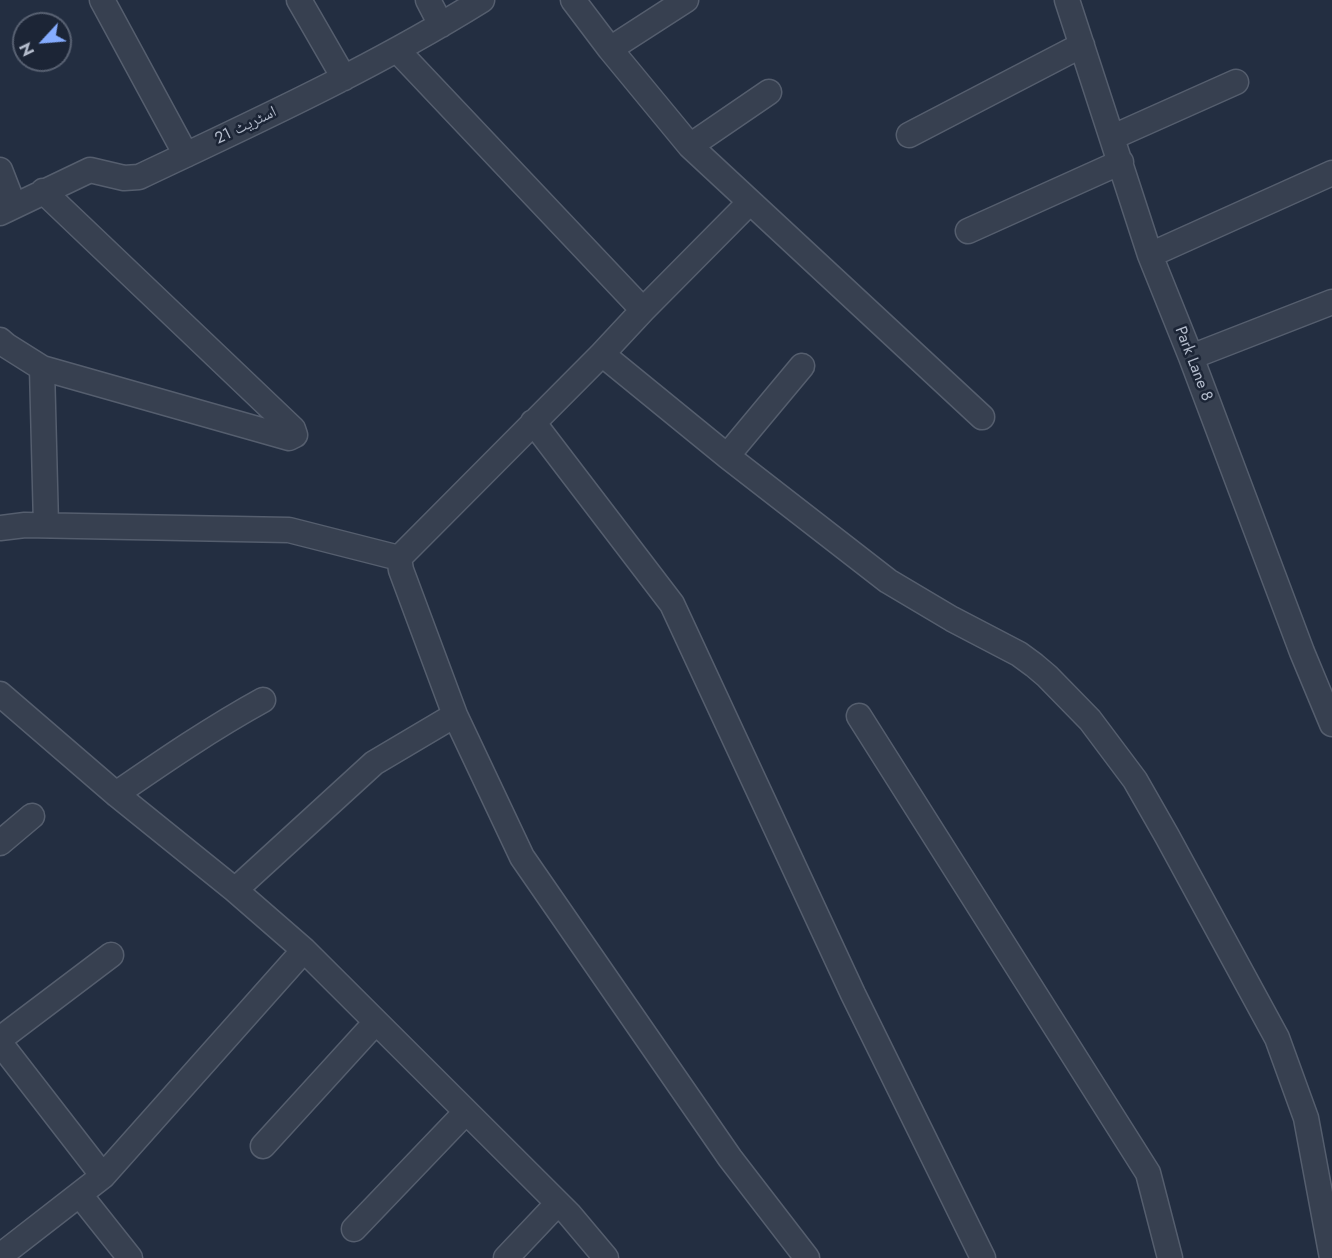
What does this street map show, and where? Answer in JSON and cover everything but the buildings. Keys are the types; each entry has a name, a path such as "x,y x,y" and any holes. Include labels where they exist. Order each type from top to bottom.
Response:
{"street":[{"path":"102,0 186,155"},
{"path":"299,0 344,78"},
{"path":"428,0 441,26"},
{"name":"اسٹریٹ 21","path":"7,210 90,170 124,177 139,177 344,78 441,26 482,0"},
{"path":"573,0 690,146 982,417"},
{"path":"610,49 686,0"},
{"name":"Park Lane 8","path":"1067,0 1150,255 1332,724"},
{"path":"909,135 1082,45"},
{"path":"396,50 643,310"},
{"path":"1113,137 1236,82"},
{"path":"690,146 769,92"},
{"path":"968,231 1121,162"},
{"path":"0,170 7,210"},
{"path":"1150,255 1332,173"},
{"path":"0,340 42,368 289,438 295,435 293,429 43,191"},
{"path":"399,558 749,203"},
{"path":"1191,357 1332,302"},
{"path":"602,354 727,456 888,580 952,619 1019,654 1034,665 1090,720 1134,780 1162,826 1277,1038 1306,1118 1322,1142 1332,1258"},
{"path":"727,456 802,366"},
{"path":"42,368 46,525"},
{"path":"533,422 672,604 853,994 983,1258"},
{"path":"0,528 46,525 289,530 399,558"},
{"path":"399,558 401,570 455,715 522,857 730,1158 807,1258"},
{"path":"0,694 304,950 558,1203 606,1258"},
{"path":"116,794 198,738 263,700"},
{"path":"235,890 374,763 455,715"},
{"path":"859,716 1148,1173 1170,1258"},
{"path":"0,843 32,816"},
{"path":"0,1256 104,1176 304,950"},
{"path":"104,1176 0,1041 111,955"},
{"path":"263,1146 376,1022"},
{"path":"354,1229 466,1112"},
{"path":"80,1195 130,1258"},
{"path":"506,1258 558,1203"}]}
